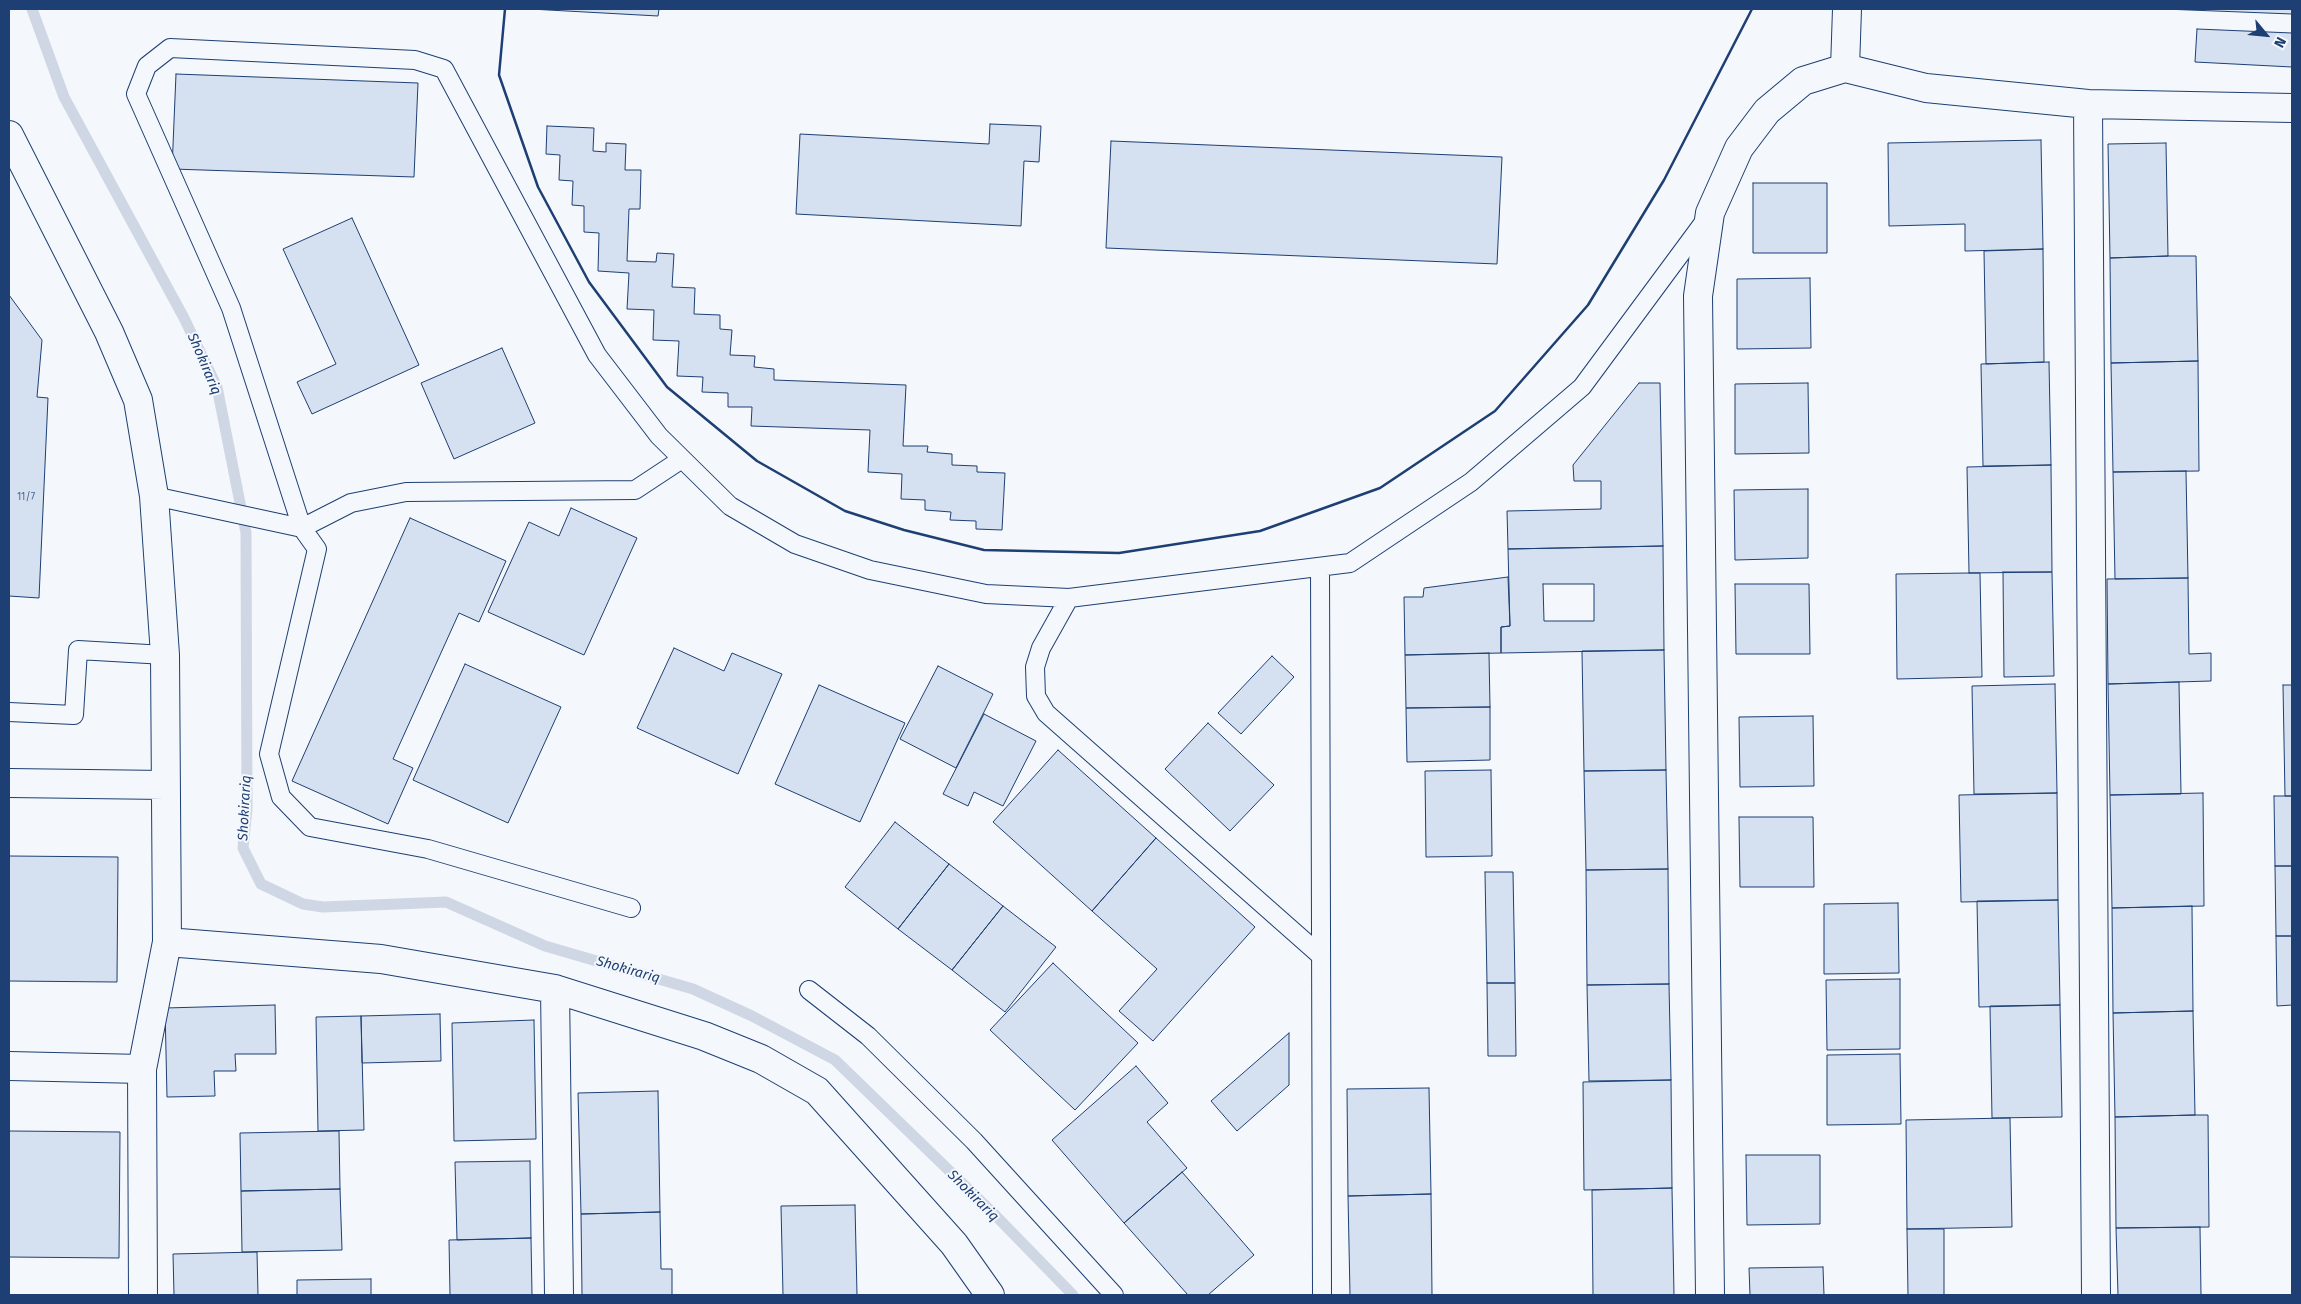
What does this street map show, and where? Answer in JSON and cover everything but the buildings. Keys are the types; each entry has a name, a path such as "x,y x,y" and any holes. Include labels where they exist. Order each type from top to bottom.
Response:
{"street":[{"path":"1845,68 1847,9"},
{"path":"1710,1295 1698,296 1710,213 1739,148 1767,110 1803,81 1845,68 1926,88 2088,104 2292,108"},
{"path":"2088,104 2096,1295"},
{"path":"9,135 109,332 138,400 154,496 165,655 167,942 142,1069 143,1295"},
{"path":"9,783 165,785"},
{"path":"167,942 381,959 555,989 704,1036 761,1059 817,1091 954,1244 990,1295"},
{"path":"555,989 559,1295"},
{"path":"9,1066 142,1069"}],"lane":[{"path":"631,908 428,848 310,828 281,797 268,754 317,549 302,528 231,308 136,94 147,66 170,48 415,60 444,69 597,354 659,436 730,506 796,544 870,570 986,594 1069,598 1350,562 1471,482 1582,387 1710,213"},
{"path":"154,496 302,528 351,503 406,492 635,490 682,459"},
{"path":"1320,566 1322,1295"},
{"path":"1069,598 1041,648 1035,668 1036,696 1046,713 1320,955"},
{"path":"9,712 74,714 78,650 165,655"},
{"path":"809,990 868,1036 974,1141 1114,1295"}],"waterway":[{"name":"Shokirariq","path":"32,9 64,97 184,318 217,387 246,533 247,809 243,848 261,884 303,904 323,907 446,902 545,946 693,989 752,1016 835,1060 996,1216 1073,1295"}],"wall":[{"path":"505,9 499,75 538,187 589,282 667,387 757,461 845,511 904,530 984,550 1119,553 1260,531 1380,488 1495,411 1588,305 1664,180 1752,9"}]}
